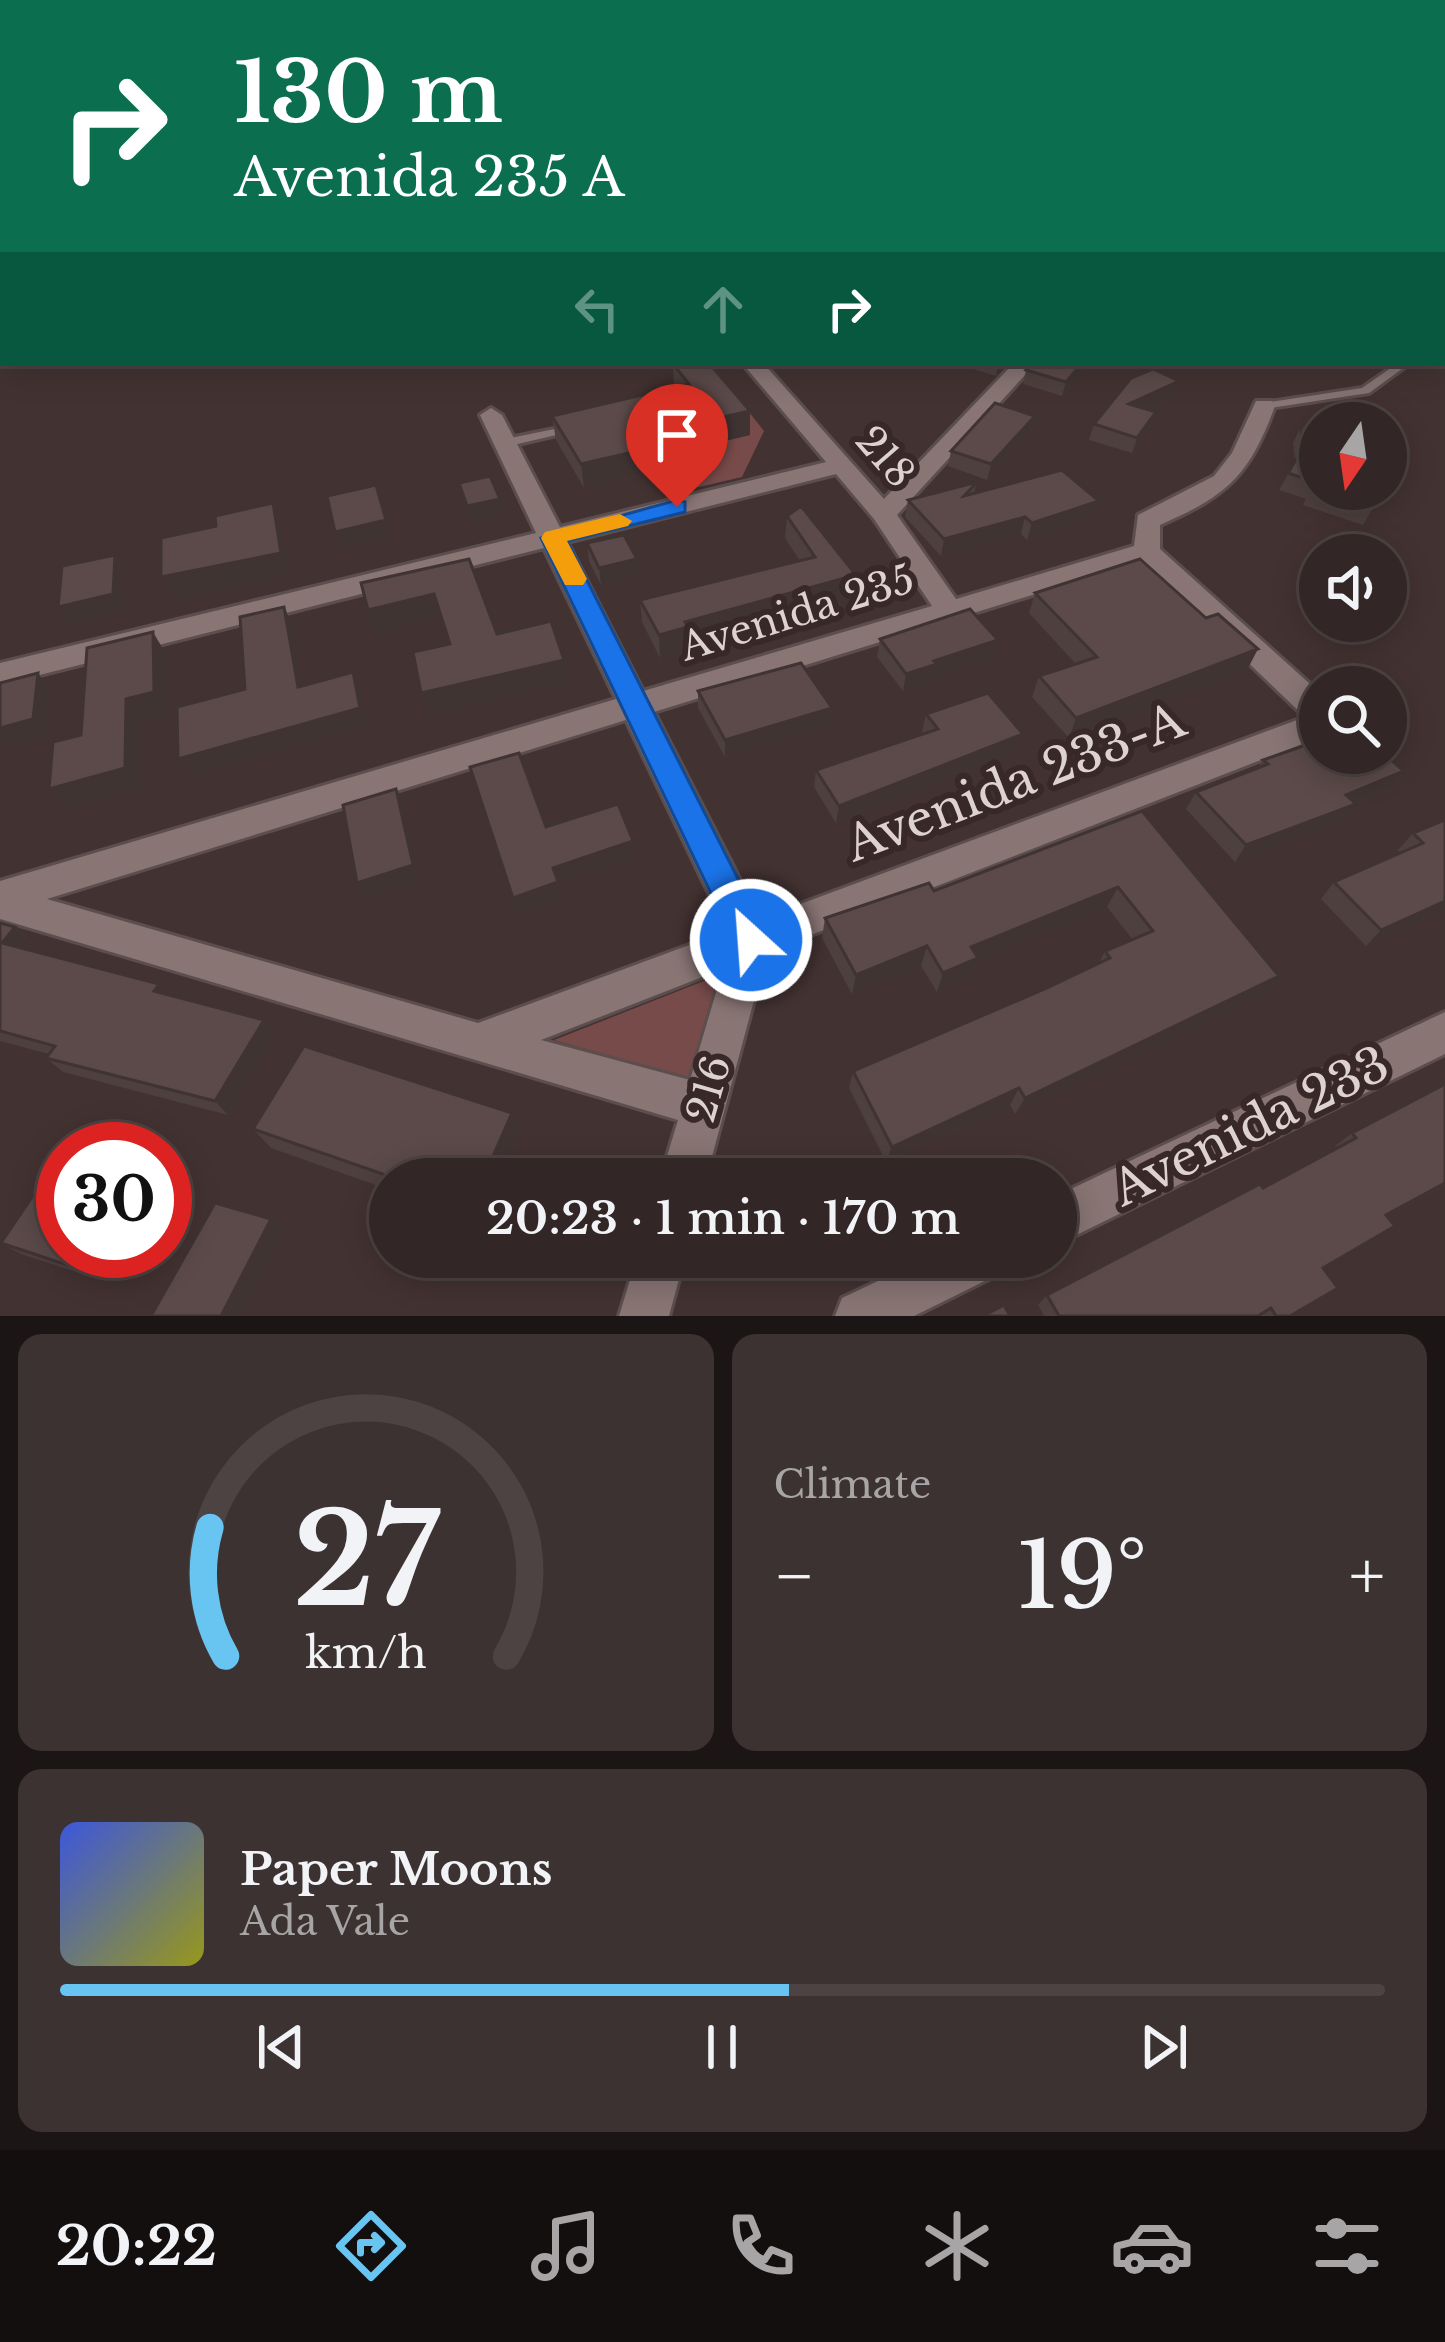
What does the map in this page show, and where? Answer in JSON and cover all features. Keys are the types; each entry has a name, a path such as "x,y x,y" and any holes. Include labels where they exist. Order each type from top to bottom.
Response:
{"street":[{"name":"218","path":"755,366 884,514 949,610"},
{"path":"884,514 1023,366"},
{"path":"1264,406 1244,463 1214,493 1147,521 1147,551 1299,692"},
{"path":"491,415 751,940"},
{"path":"0,674 842,466"},
{"name":"Avenida 235","path":"0,900 1147,551"},
{"name":"Avenida 233-A","path":"478,1044 1299,732"},
{"path":"0,900 478,1044 704,1106"},
{"name":"216","path":"689,1158 751,940"},
{"name":"Avenida 233","path":"1077,1211 1445,1032"},
{"path":"644,1316 655,1278"},
{"path":"860,1316 939,1278"}],"lane":[{"path":"1264,406 1365,391 1401,366"},
{"path":"505,443 590,424"}],"shaded area":[{"path":"696,366 712,366 764,431 742,477 686,490 687,480 713,472 703,452 654,463 650,458 749,435"},
{"path":"724,973 693,1080 554,1040"}],"building":[{"path":"675,366 712,366 750,411 634,437 642,450 581,464 552,416 689,384"},
{"path":"1030,366 1079,366 1066,382 1026,370"},
{"path":"1153,369 1179,381 1129,404 1156,412 1137,438 1094,424 1131,378"},
{"path":"995,403 1035,416 991,464 951,451"},
{"path":"1299,455 1299,477 1288,473"},
{"path":"1062,470 1099,501 1032,523 1025,517 944,539 908,500 977,482 964,496"},
{"path":"490,476 500,499 467,506 459,483"},
{"path":"376,485 386,520 335,532 327,496"},
{"path":"273,503 281,553 161,577 161,538 216,526 215,516"},
{"path":"801,506 856,575 685,622 688,627 659,635 640,600 815,557 787,516"},
{"path":"624,535 637,559 599,568 587,543"},
{"path":"115,555 113,594 58,607 62,566"},
{"path":"469,559 497,634 551,621 564,660 421,693 413,652 450,644 434,594 368,610 361,583"},
{"path":"1140,559 1206,618 1218,614 1258,649 1076,718 1039,676 1097,657 1035,593"},
{"path":"284,607 298,687 353,672 360,708 178,759 177,707 245,689 240,617"},
{"path":"970,609 998,640 906,674 880,639"},
{"path":"153,632 154,692 126,699 125,768 49,789 53,742 81,735 87,648"},
{"path":"801,663 832,708 725,740 698,691"},
{"path":"38,673 33,719 0,728 0,683"},
{"path":"988,693 1023,734 839,806 816,770 938,729 926,714"},
{"path":"1299,747 1299,774 1397,774 1346,795 1356,804 1246,845 1196,792 1268,764 1263,760"},
{"path":"519,753 546,827 618,804 633,841 553,868 558,882 513,898 470,767"},
{"path":"396,789 413,865 357,883 343,805"},
{"path":"1142,811 1279,976 1025,1098 1019,1088 892,1147 853,1071 1047,988 1110,958 1105,951 1153,931 1118,887 971,947 978,958 943,973 927,946 856,975 825,918 929,883 934,891"},
{"path":"1445,820 1445,901 1381,930 1334,882 1423,843 1413,833"},
{"path":"0,923 15,927 2,943 159,984 154,991 264,1020 215,1101 46,1058 55,1046 0,1031"},
{"path":"304,1046 512,1113 492,1158 369,1158 369,1169 253,1129"},
{"path":"1445,1084 1445,1183 1386,1215 1395,1226 1323,1268 1338,1288 1290,1316 1276,1316 1271,1308 1258,1316 1059,1316 1047,1295 1260,1184 1263,1188"},
{"path":"36,1191 36,1255 1,1243"},
{"path":"215,1203 271,1219 221,1316 151,1316 173,1278 192,1278 192,1244"},
{"path":"1004,1305 1010,1316 983,1316"}],"slow traffic":[{"path":"574,579 553,538 620,521"}],"route":[{"path":"677,507 553,538 751,940"}]}
